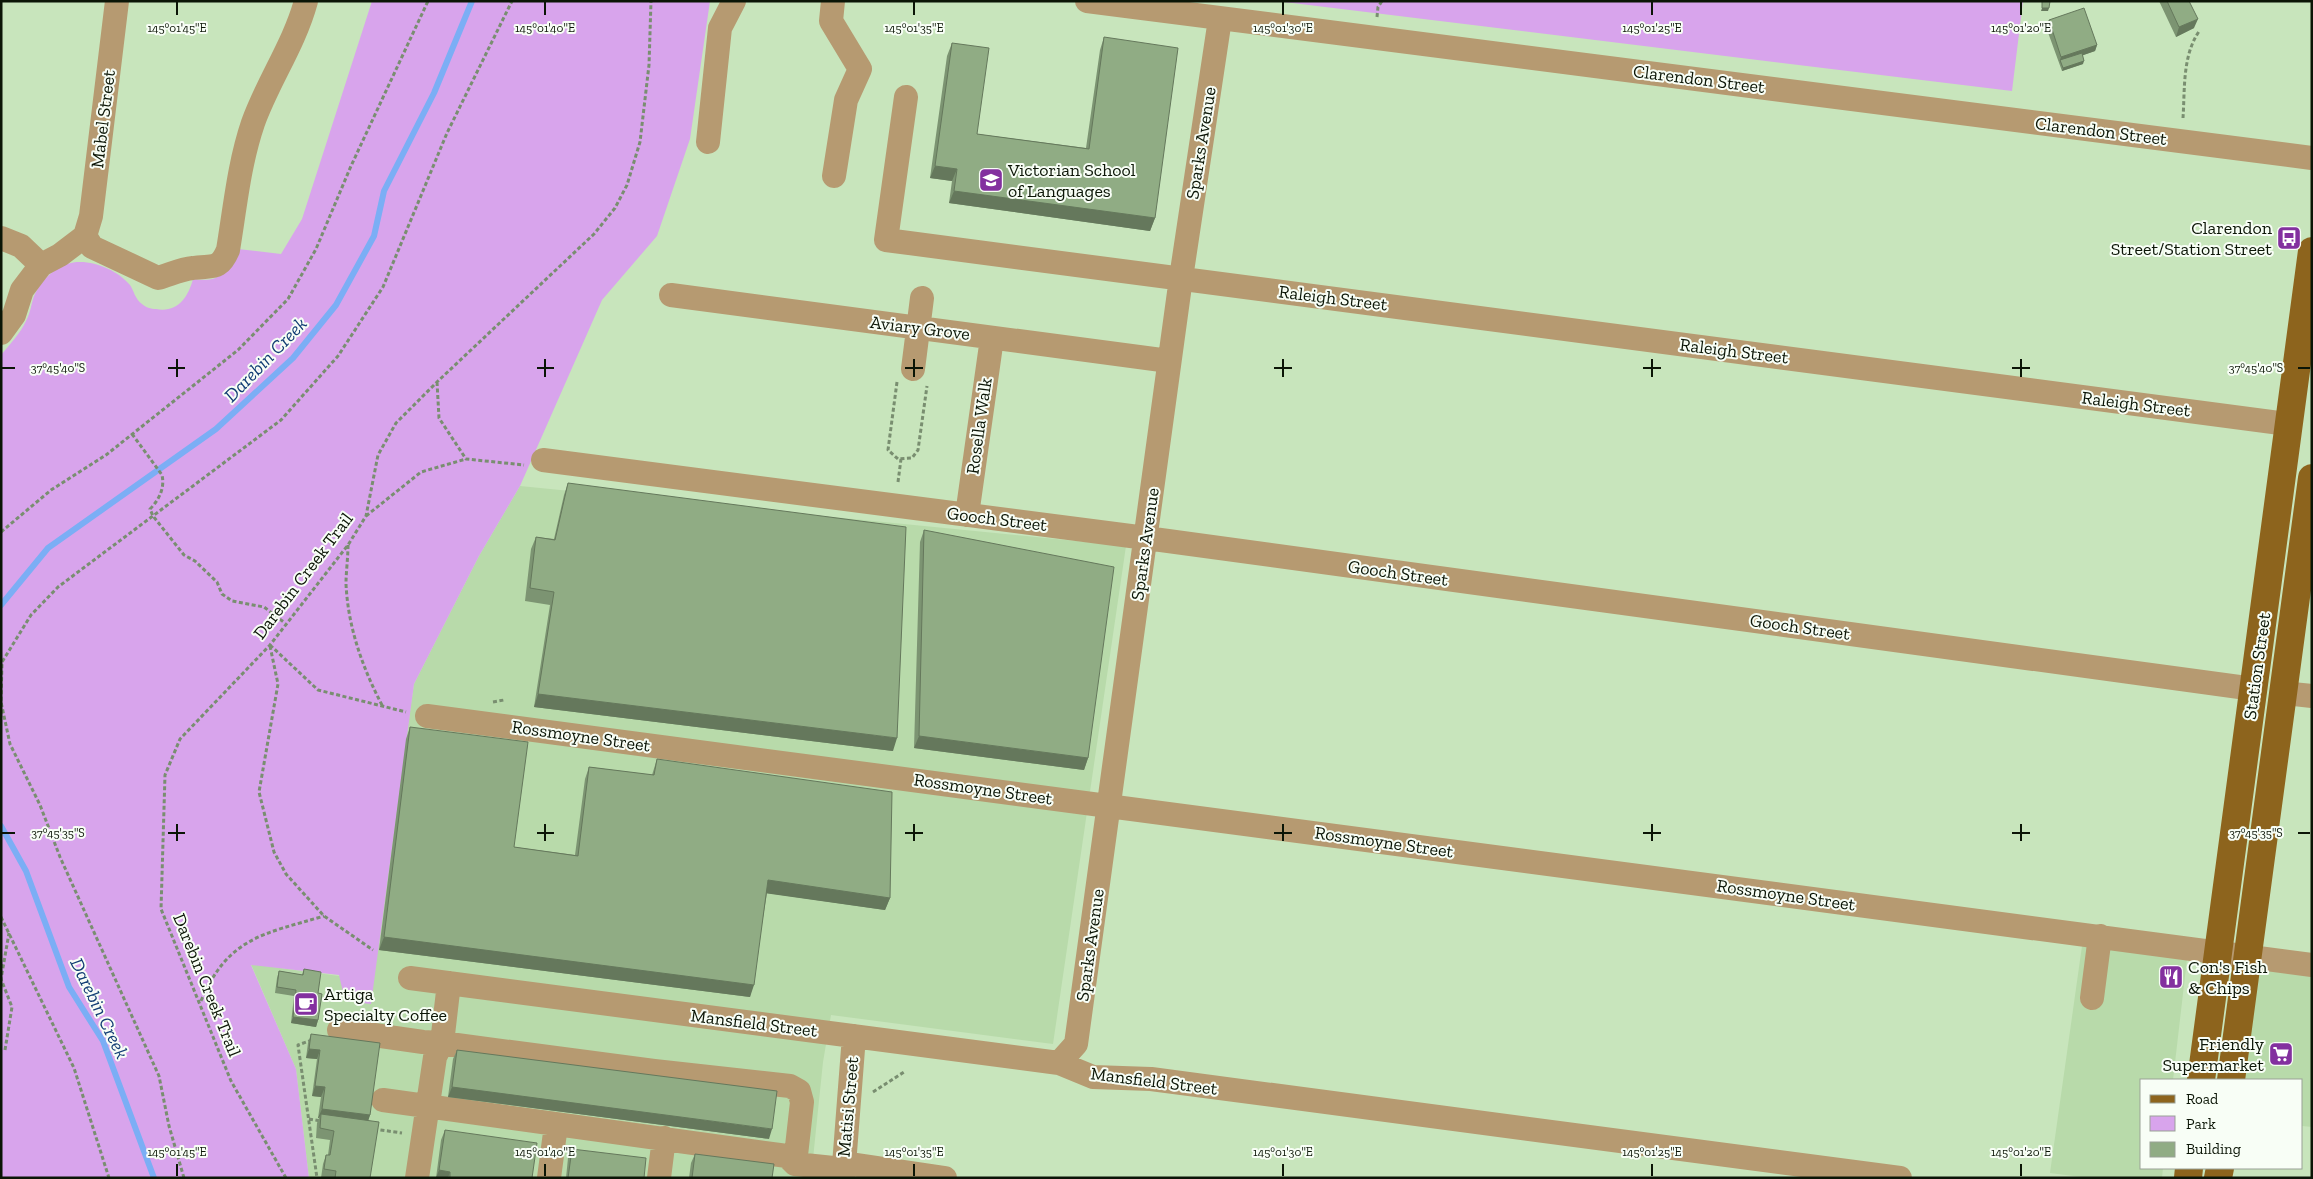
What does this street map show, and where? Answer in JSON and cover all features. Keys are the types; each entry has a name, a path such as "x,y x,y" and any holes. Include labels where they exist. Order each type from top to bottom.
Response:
{"main road":[{"name":"Station Street","path":"2201,1079 2312,251"},
{"name":"Station Street","path":"2231,1079 2312,478"}],"street":[{"name":"Mabel Street","path":"85,236 91,216 117,1"},
{"path":"1,333 14,315 22,290 41,265 60,255 85,236 92,247 158,278 192,268 207,268 224,261 228,250 242,164 254,123 291,43 306,1"},
{"path":"708,142 720,28 734,1"},
{"path":"833,1 831,21 860,69 846,100 834,176"},
{"name":"Clarendon Street","path":"1087,1 2312,158"},
{"name":"Sparks Avenue","path":"1059,1063 1076,1044 1169,361 1220,19"},
{"name":"Raleigh Street","path":"906,97 886,240 2288,424"},
{"path":"1,238 21,246 41,265"},
{"name":"Aviary Grove","path":"671,295 1169,361"},
{"path":"913,376 922,298"},
{"name":"Rosella Walk","path":"967,515 992,338"},
{"name":"Gooch Street","path":"543,460 1146,538 2254,689"},
{"path":"2283,693 2312,696"},
{"name":"Rossmoyne Street","path":"427,716 2312,965"},
{"path":"2092,998 2100,936"},
{"name":"Mansfield Street","path":"410,978 1059,1063 1093,1076 1151,1079 1900,1178"},
{"path":"418,1178 435,1057 442,1043 450,983"},
{"path":"339,1030 654,1071 790,1086 799,1091 802,1102 789,1166"},
{"name":"Matisi Street","path":"843,1170 854,1036"},
{"path":"382,1100 556,1125 664,1138 789,1166 945,1178"},
{"path":"549,1178 556,1125"},
{"path":"659,1178 664,1138"}],"path":[{"path":"1,532 51,490 106,455 238,350 288,299 316,249 351,166 428,1"},
{"path":"184,1178 169,1126 160,1076 60,857 40,805 10,744 1,702 2,662 31,614 58,587 281,420 338,356 383,287 447,133 512,1"},
{"name":"Darebin Creek Trail","path":"286,1178 231,1080 161,909 165,776 180,739 270,645 285,623 348,545 366,516 378,455 396,423 594,234 615,208 627,185 640,142 649,65 651,1"},
{"path":"2183,118 2187,61 2192,40 2200,30"},
{"path":"913,376 918,450 912,458 901,459 891,455 888,450 913,376"},
{"path":"437,382 439,418 466,459"},
{"path":"132,434 162,475 163,481 156,502 150,509 153,516 184,555 195,561 217,582 222,594 232,601 264,606 285,623"},
{"path":"366,516 421,472 466,459 529,466 543,460"},
{"path":"898,482 901,459"},
{"path":"348,545 346,585 354,634 367,676 383,708"},
{"path":"270,645 318,690 383,708 427,716"},
{"path":"270,645 278,684 259,792 274,852 286,874 324,916 373,950"},
{"path":"1,916 74,1068 110,1178"},
{"path":"200,1001 208,984 224,960 244,945 270,930 324,916"},
{"path":"5,1050 12,1007 1,978 9,933"},
{"path":"313,1039 298,1045 317,1178"},
{"path":"873,1092 904,1072"},
{"path":"309,1119 328,1122"},
{"path":"366,1127 423,1136"}],"shaded area":[{"path":"520,486 1126,546 1053,1044 831,1015 823,1062 811,1178 309,1178 296,1069 251,964 339,976 406,739 414,684 479,556"},
{"path":"2082,946 2187,959 2173,1079 2140,1079 2140,1169 2163,1169 2162,1178 2089,1178 2050,1173"},
{"path":"2260,965 2312,974 2312,1127 2303,1126 2303,1079 2243,1079"}],"green space":[{"path":"372,1 710,1 690,139 657,236 602,300 520,486 479,556 414,684 371,1004 345,1001 339,975 251,965 296,1069 309,1178 1,1178 1,355 24,326 35,293 51,273 61,266 83,262 110,269 130,285 143,305 163,310 176,306 185,298 193,279 216,278 221,274 238,249 281,254 302,219"},
{"path":"1276,1 2023,1 2012,91"}],"building":[{"path":"2042,1 2050,1 2049,8 2042,8"},
{"path":"2167,1 2189,1 2198,19 2179,27"},
{"path":"2084,8 2097,45 2061,57 2049,20"},
{"path":"1104,37 1178,48 1155,218 954,191 957,169 935,166 952,43 989,48 977,134 1089,149"},
{"path":"2082,53 2084,61 2063,68 2060,60"},
{"path":"568,483 906,527 897,738 538,694 554,592 530,588 536,537 555,540"},
{"path":"924,530 1114,567 1088,758 919,736"},
{"path":"410,727 528,742 514,847 578,856 589,767 654,775 657,759 892,792 890,898 768,880 754,985 384,937"},
{"name":"Artiga Specialty Coffee","path":"304,969 321,972 318,993 322,994 318,1020 293,1017 296,990 277,987 279,971 303,975"},
{"path":"311,1034 380,1043 370,1115 322,1109 325,1087 315,1086 320,1050 309,1049"},
{"path":"457,1050 777,1091 772,1129 452,1087"},
{"path":"321,1114 379,1122 370,1178 335,1178 336,1171 324,1169 326,1155 330,1155 334,1131 320,1128"},
{"path":"445,1130 537,1143 532,1178 450,1178 450,1172 439,1170"},
{"path":"572,1149 646,1158 644,1178 568,1178"},
{"path":"695,1154 774,1164 772,1178 692,1178"}],"waterway":[{"name":"Darebin Creek","path":"1,605 48,548 216,429 293,358 336,305 374,236 384,191 434,93 472,1"},
{"name":"Darebin Creek","path":"1,826 26,871 69,987 103,1041 154,1178"}],"place":[{"name":"Victorian School of Languages","path":"991,180"},
{"name":"Clarendon Street/Station Street","path":"2289,238"},
{"name":"Con's Fish & Chips","path":"2171,977"},
{"name":"Artiga Specialty Coffee","path":"306,1004"},
{"name":"Friendly Supermarket","path":"2281,1054"}]}
